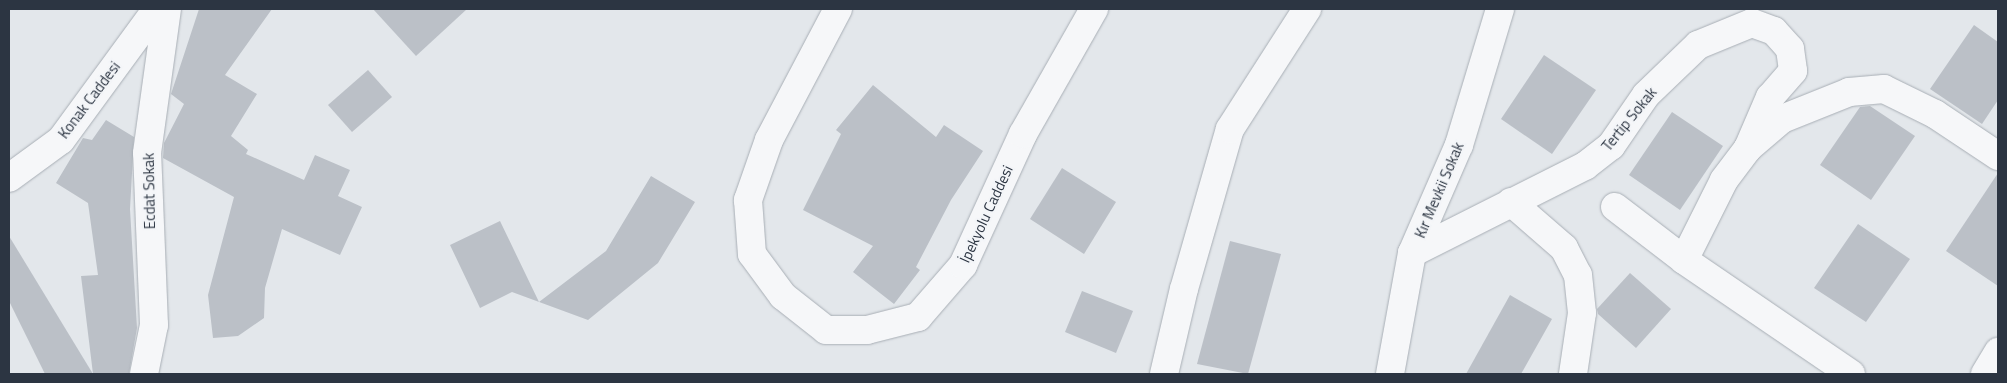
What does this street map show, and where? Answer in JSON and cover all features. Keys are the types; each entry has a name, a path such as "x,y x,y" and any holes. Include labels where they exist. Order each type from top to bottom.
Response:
{"street":[{"name":"Konak Caddesi","path":"9,178 61,140 157,9"},
{"name":"Ecdat Sokak","path":"144,374 154,325 147,154 167,9"},
{"name":"İpekyolu Caddesi","path":"838,9 769,140 748,200 752,254 783,296 826,330 867,330 918,317 963,264 1023,134 1094,9"},
{"path":"1164,374 1230,129 1307,9"},
{"name":"Kır Mevkii Sokak","path":"1390,374 1412,253 1459,145 1500,9"},
{"name":"Tertip Sokak","path":"1412,253 1585,166 1612,146 1646,95 1698,45 1752,23 1774,31 1790,49 1793,71 1770,97 1748,148"},
{"name":"Tertip Sokak","path":"1684,260 1724,180 1748,148 1782,119 1849,92 1884,89 1935,114 1998,156"},
{"path":"1511,202 1564,248 1578,275 1582,313 1574,374"},
{"path":"1615,207 1684,260 1852,374"},
{"path":"1985,374 1998,352"}],"building":[{"path":"199,9 272,9 225,75 257,94 231,136 248,150 246,154 304,180 315,155 350,170 338,196 362,207 340,255 282,229 265,288 264,318 238,336 213,338 208,295 234,197 163,158 164,143 184,104 171,94"},
{"path":"373,9 467,9 416,56"},
{"path":"1974,25 1998,42 1998,100 1982,124 1930,89"},
{"path":"1544,55 1596,90 1552,154 1501,119"},
{"path":"368,70 392,97 352,132 328,105"},
{"path":"873,85 936,137 944,125 983,151 951,200 916,267 920,270 894,304 853,272 873,246 803,210 841,134 836,130"},
{"path":"1870,106 1915,136 1871,200 1820,165 1860,107"},
{"path":"1672,112 1723,146 1680,210 1629,175"},
{"path":"106,120 134,137 130,209 137,328 129,374 93,374 81,276 98,275 88,203 56,183 83,138 92,140"},
{"path":"1062,168 1116,202 1084,254 1030,219"},
{"path":"1998,173 1998,286 1946,251"},
{"path":"651,176 695,202 658,263 588,320 539,302 606,251"},
{"path":"500,221 539,302 512,292 480,308 450,245"},
{"path":"1858,224 1910,259 1866,322 1814,288"},
{"path":"9,236 93,374 45,374 9,301"},
{"path":"1230,241 1281,254 1248,374 1197,364"},
{"path":"1630,273 1671,309 1636,348 1598,314 1597,309"},
{"path":"1082,291 1133,311 1116,353 1065,332"},
{"path":"1510,295 1552,319 1521,374 1466,374"}]}
